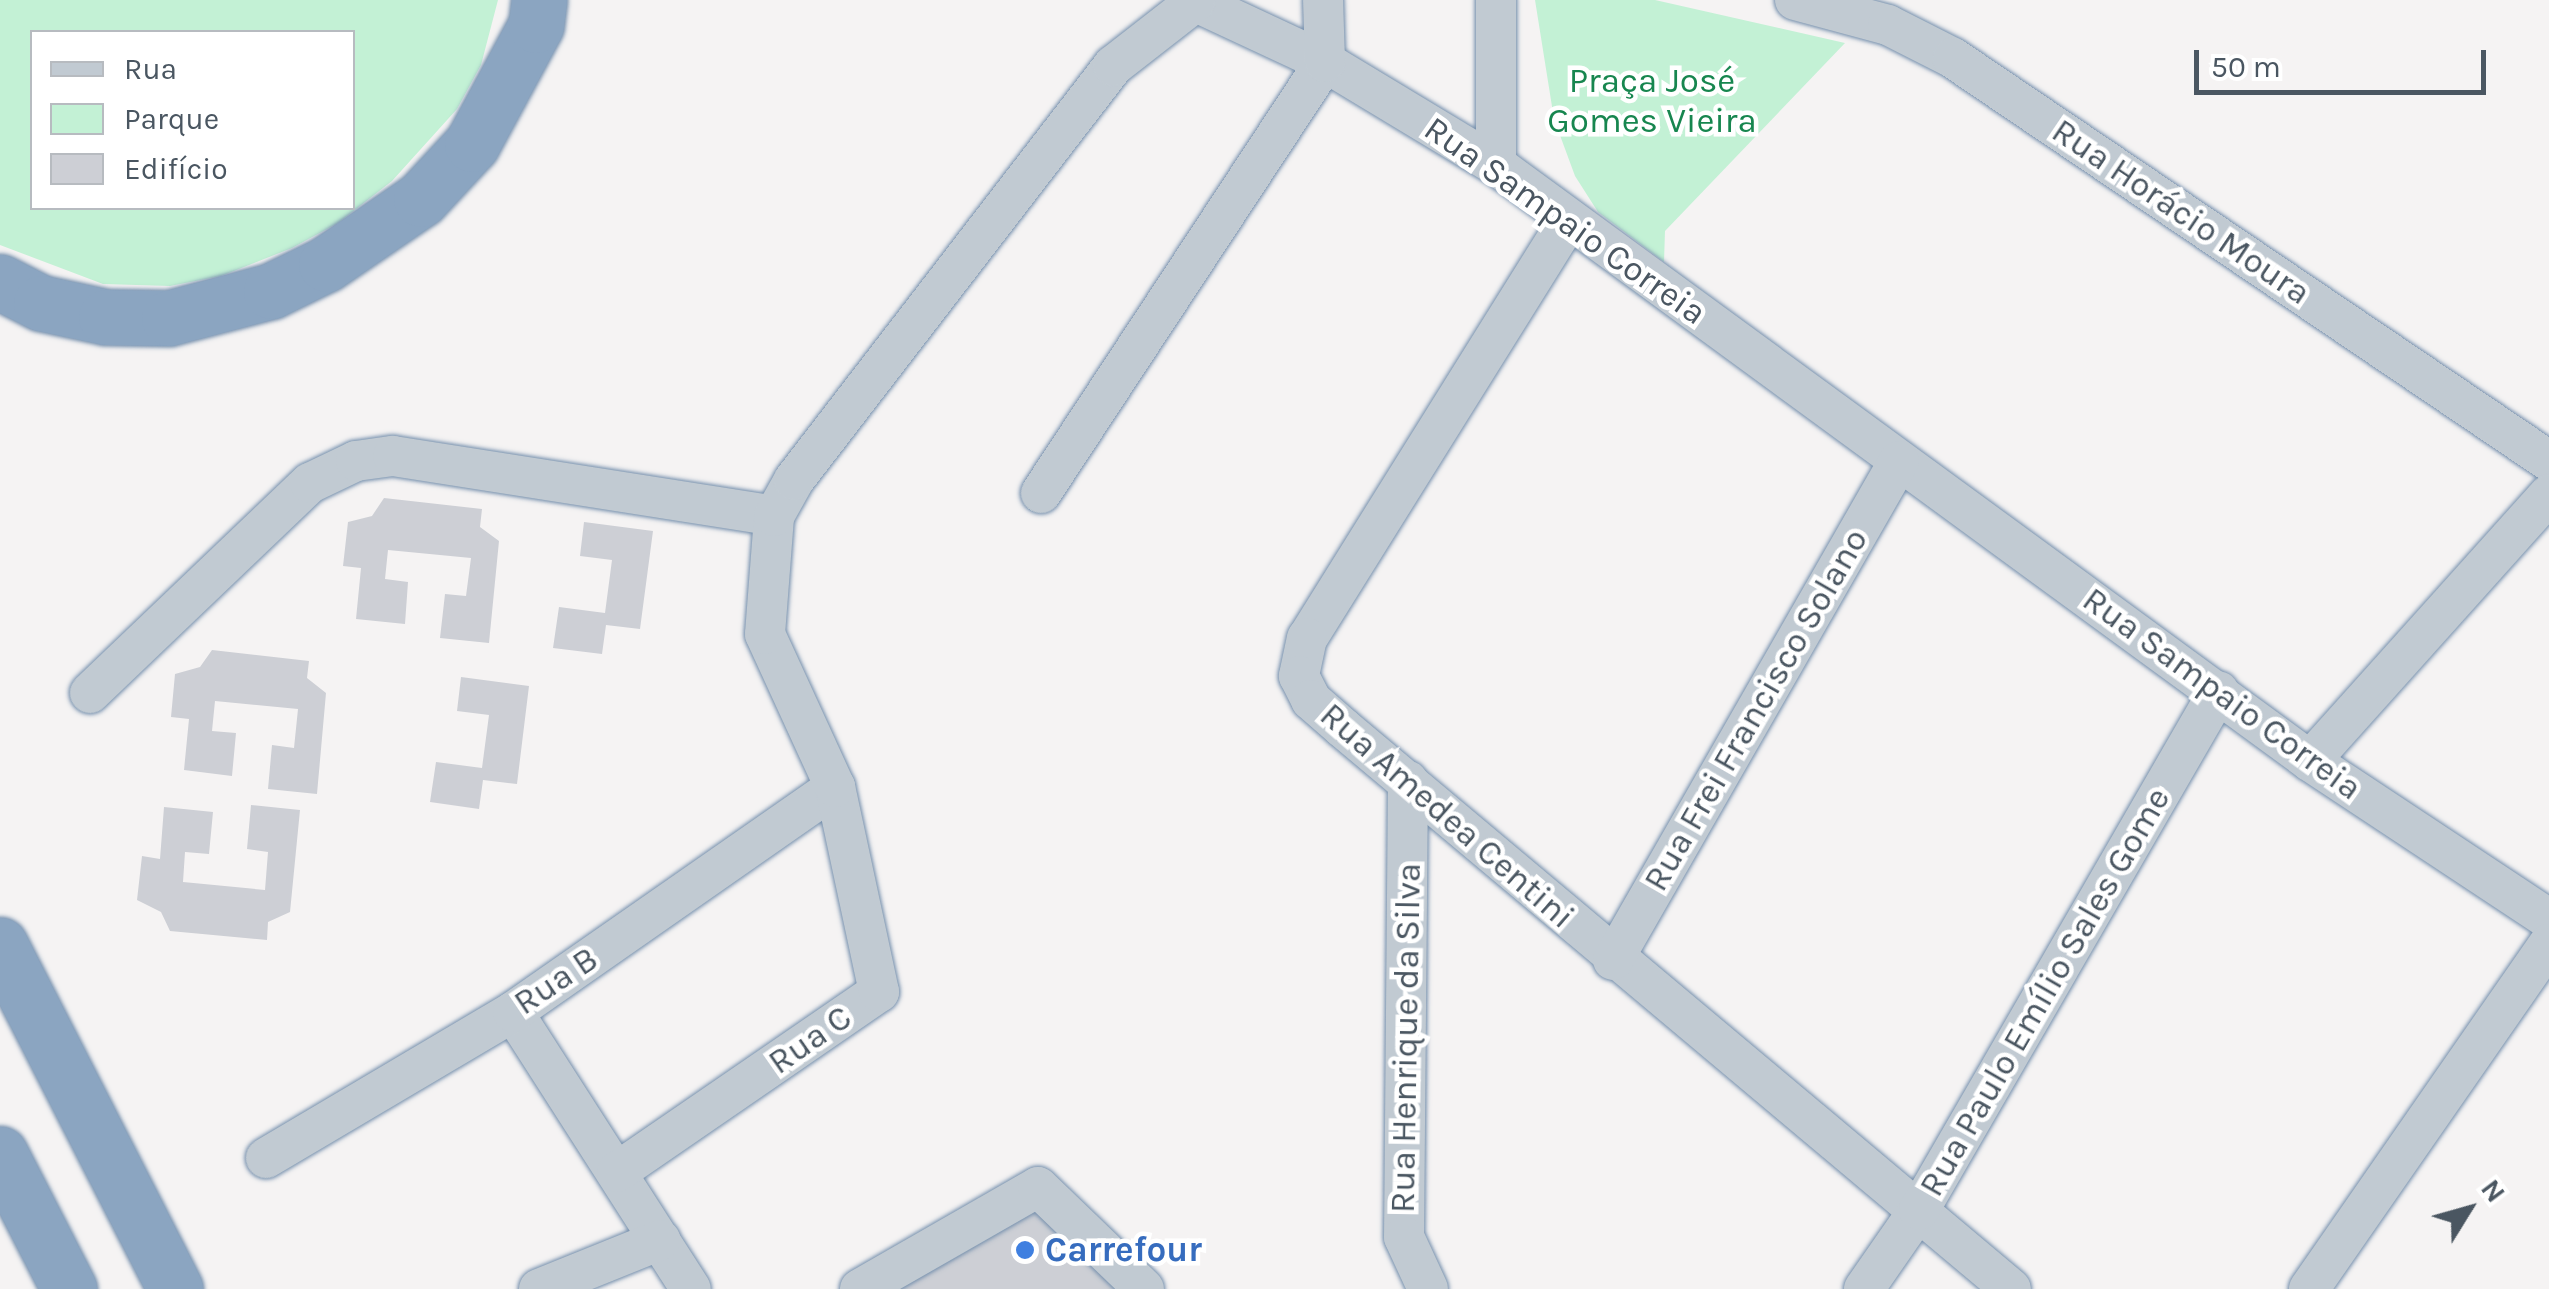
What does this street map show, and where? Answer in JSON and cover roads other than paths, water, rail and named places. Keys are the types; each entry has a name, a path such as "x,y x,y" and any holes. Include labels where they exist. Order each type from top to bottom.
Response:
{"highway":[{"path":"0,282 40,303 106,317 170,318 254,298 326,264 421,199 472,144 536,25 539,0"},
{"path":"3,959 175,1289"},
{"path":"0,1154 69,1289"},
{"path":"0,1239 31,1289"}],"street":[{"path":"1041,493 1325,62 1323,0"},
{"path":"1496,0 1496,165"},
{"name":"Rua Horácio Moura","path":"1795,0 1888,25 1953,58 2549,461"},
{"name":"Rua Sampaio Correia","path":"835,787 765,634 774,516 794,480 1113,66 1212,4 1325,62 1496,165 2310,761 2549,919"},
{"name":"Rua Amedea Centini","path":"1568,221 1307,638 1299,676 1312,700 1613,960 2011,1289"},
{"path":"90,693 310,483 356,461 393,456 774,516"},
{"name":"Rua Frei Francisco Solano","path":"1613,960 1898,461"},
{"path":"2310,761 2549,496"},
{"name":"Rua Paulo Emílio Sales Gome","path":"1864,1289 1919,1210 2219,691"},
{"name":"Rua Henrique da Silva","path":"1408,781 1404,1237 1428,1289"},
{"name":"Rua B","path":"266,1158 514,1012 835,787"},
{"name":"Rua C","path":"617,1172 879,992 835,787"},
{"path":"2310,1289 2549,944"},
{"path":"514,1012 691,1289"},
{"path":"860,1289 1038,1187 1144,1289"},
{"path":"539,1289 660,1240"}],"place":[{"name":"Carrefour","path":"1025,1250"}],"park label":[{"name":"Praça José Gomes Vieira","path":"1652,101"}]}
